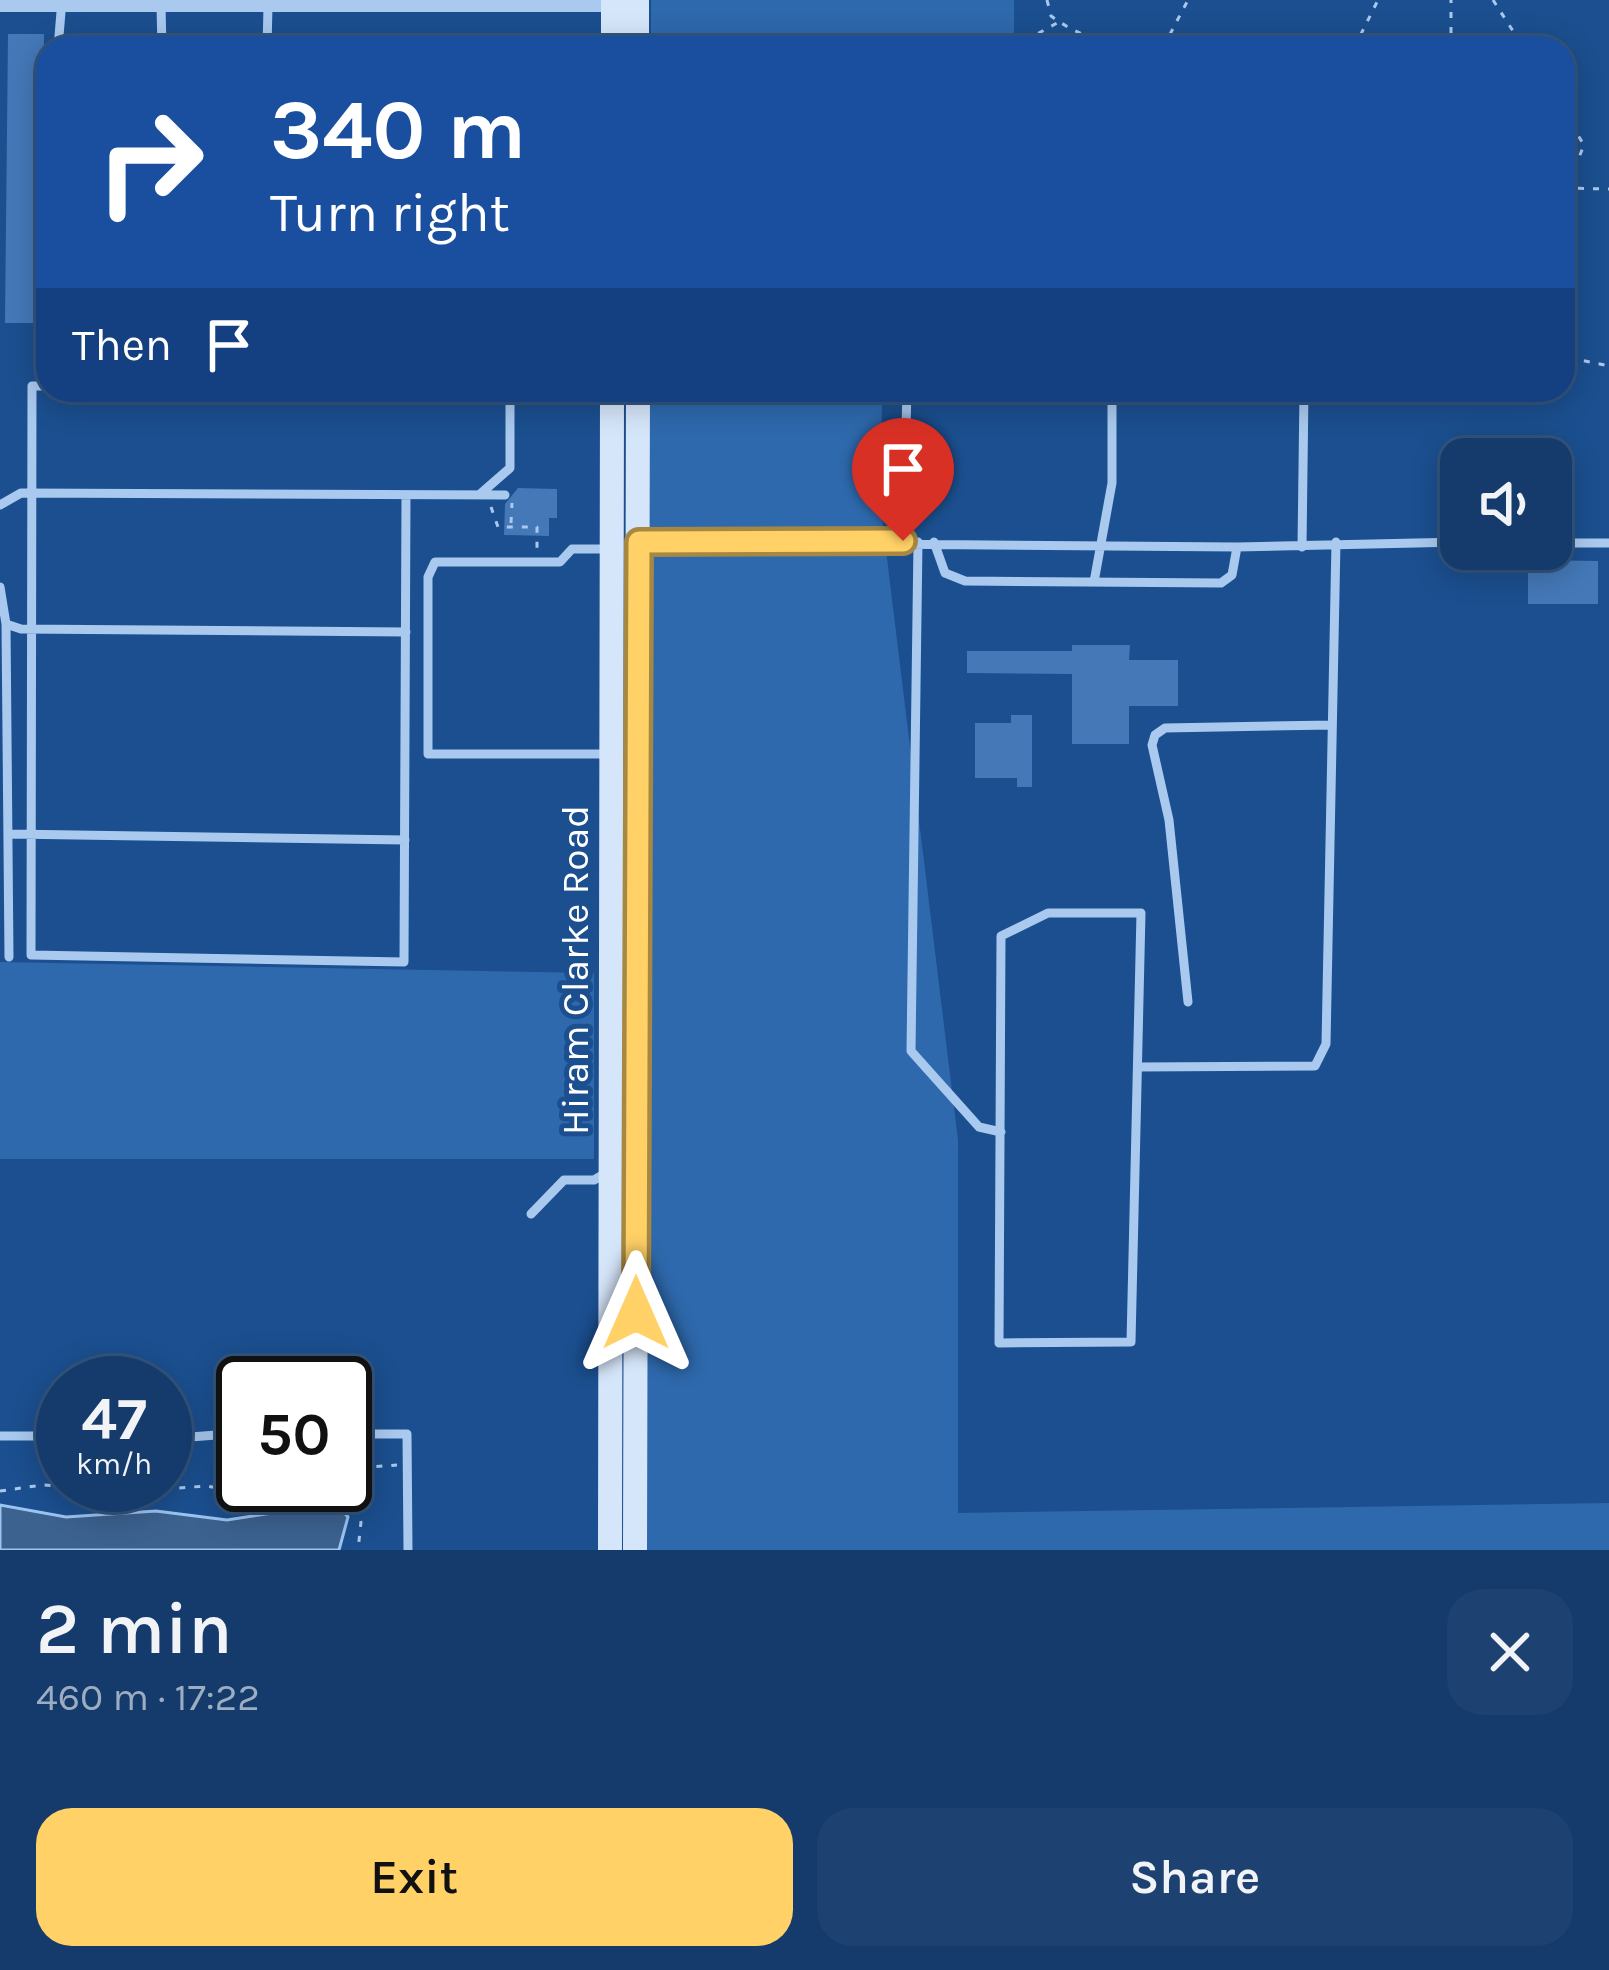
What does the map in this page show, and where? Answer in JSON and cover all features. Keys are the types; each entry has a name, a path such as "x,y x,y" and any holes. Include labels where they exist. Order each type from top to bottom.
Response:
{"main road":[{"path":"616,36 625,3"},
{"path":"625,3 634,36"},
{"name":"Hiram Clarke Road","path":"612,402 611,960 624,1171"},
{"name":"Hiram Clarke Road","path":"610,1550 623,1407 624,1171 638,960 638,402"},
{"path":"610,549 639,542"},
{"path":"612,754 638,751"},
{"path":"611,960 638,960"},
{"name":"Hiram Clarke Road","path":"623,1407 635,1550"}],"street":[{"path":"0,6 625,3"}],"lane":[{"path":"59,36 62,3"},
{"path":"161,6 161,36"},
{"path":"267,36 268,6"},
{"path":"36,386 32,386 31,955 404,962 406,494"},
{"path":"483,495 510,467 510,402"},
{"path":"903,541 907,402"},
{"path":"1094,582 1112,483 1112,402"},
{"path":"1302,547 1304,402"},
{"path":"0,505 32,493 505,495"},
{"path":"639,542 1237,547 1440,542"},
{"path":"918,542 911,1051 979,1127 1001,1132"},
{"path":"934,542 945,573 955,580 1221,583 1232,574 1237,547"},
{"path":"1138,1067 1315,1066 1326,1044 1336,542"},
{"path":"1572,543 1609,543"},
{"path":"610,549 572,549 560,562 435,562 428,577 428,754 612,754"},
{"path":"0,587 6,624 9,957"},
{"path":"6,624 406,632"},
{"path":"1188,1002 1168,820 1152,745 1155,735 1165,728 1332,725"},
{"path":"10,834 405,841"},
{"path":"1048,913 1141,913 1131,1342 999,1343 1001,1132 1000,936 1048,913"},
{"path":"532,1214 564,1180 594,1180 624,1171"},
{"path":"372,1434 407,1434 408,1550"},
{"path":"0,1436 36,1436"}],"path":[{"path":"1047,0 1051,16 1090,36"},
{"path":"1169,36 1188,0"},
{"path":"1360,36 1378,0"},
{"path":"1450,36 1451,0"},
{"path":"1493,0 1516,36"},
{"path":"1034,36 1059,22"},
{"path":"1575,130 1584,145 1575,165"},
{"path":"1575,188 1609,189"},
{"path":"1575,359 1609,366"},
{"path":"483,495 498,527 537,527 538,562"},
{"path":"505,495 512,496 512,527"},
{"path":"384,1457 384,1465"},
{"path":"372,1467 407,1465"},
{"path":"0,1491 43,1486 139,1491 216,1488"},
{"path":"358,1512 361,1549"}],"shaded area":[{"path":"651,0 1014,0 1014,36 651,36"},
{"path":"650,402 882,402 881,509 958,1140 958,1513 1609,1503 1609,1550 646,1550"},
{"path":"0,962 594,973 594,1159 0,1159"},
{"path":"0,1505 66,1517 164,1512 227,1520 272,1513 343,1512 348,1517 339,1550 0,1550"}],"building":[{"path":"8,34 44,34 36,36 36,323 5,323"},
{"path":"518,488 557,489 557,518 549,518 549,536 504,535 505,504"},
{"path":"1572,561 1598,561 1598,604 1528,604 1528,570 1572,570"},
{"path":"1072,645 1130,645 1129,660 1178,660 1178,706 1129,706 1129,744 1072,744 1072,674 967,673 967,651 1072,651"},
{"path":"1011,715 1032,715 1032,787 1017,787 1017,778 975,778 975,723 1011,723"}],"route":[{"path":"636,1313 639,542 903,541"}]}
